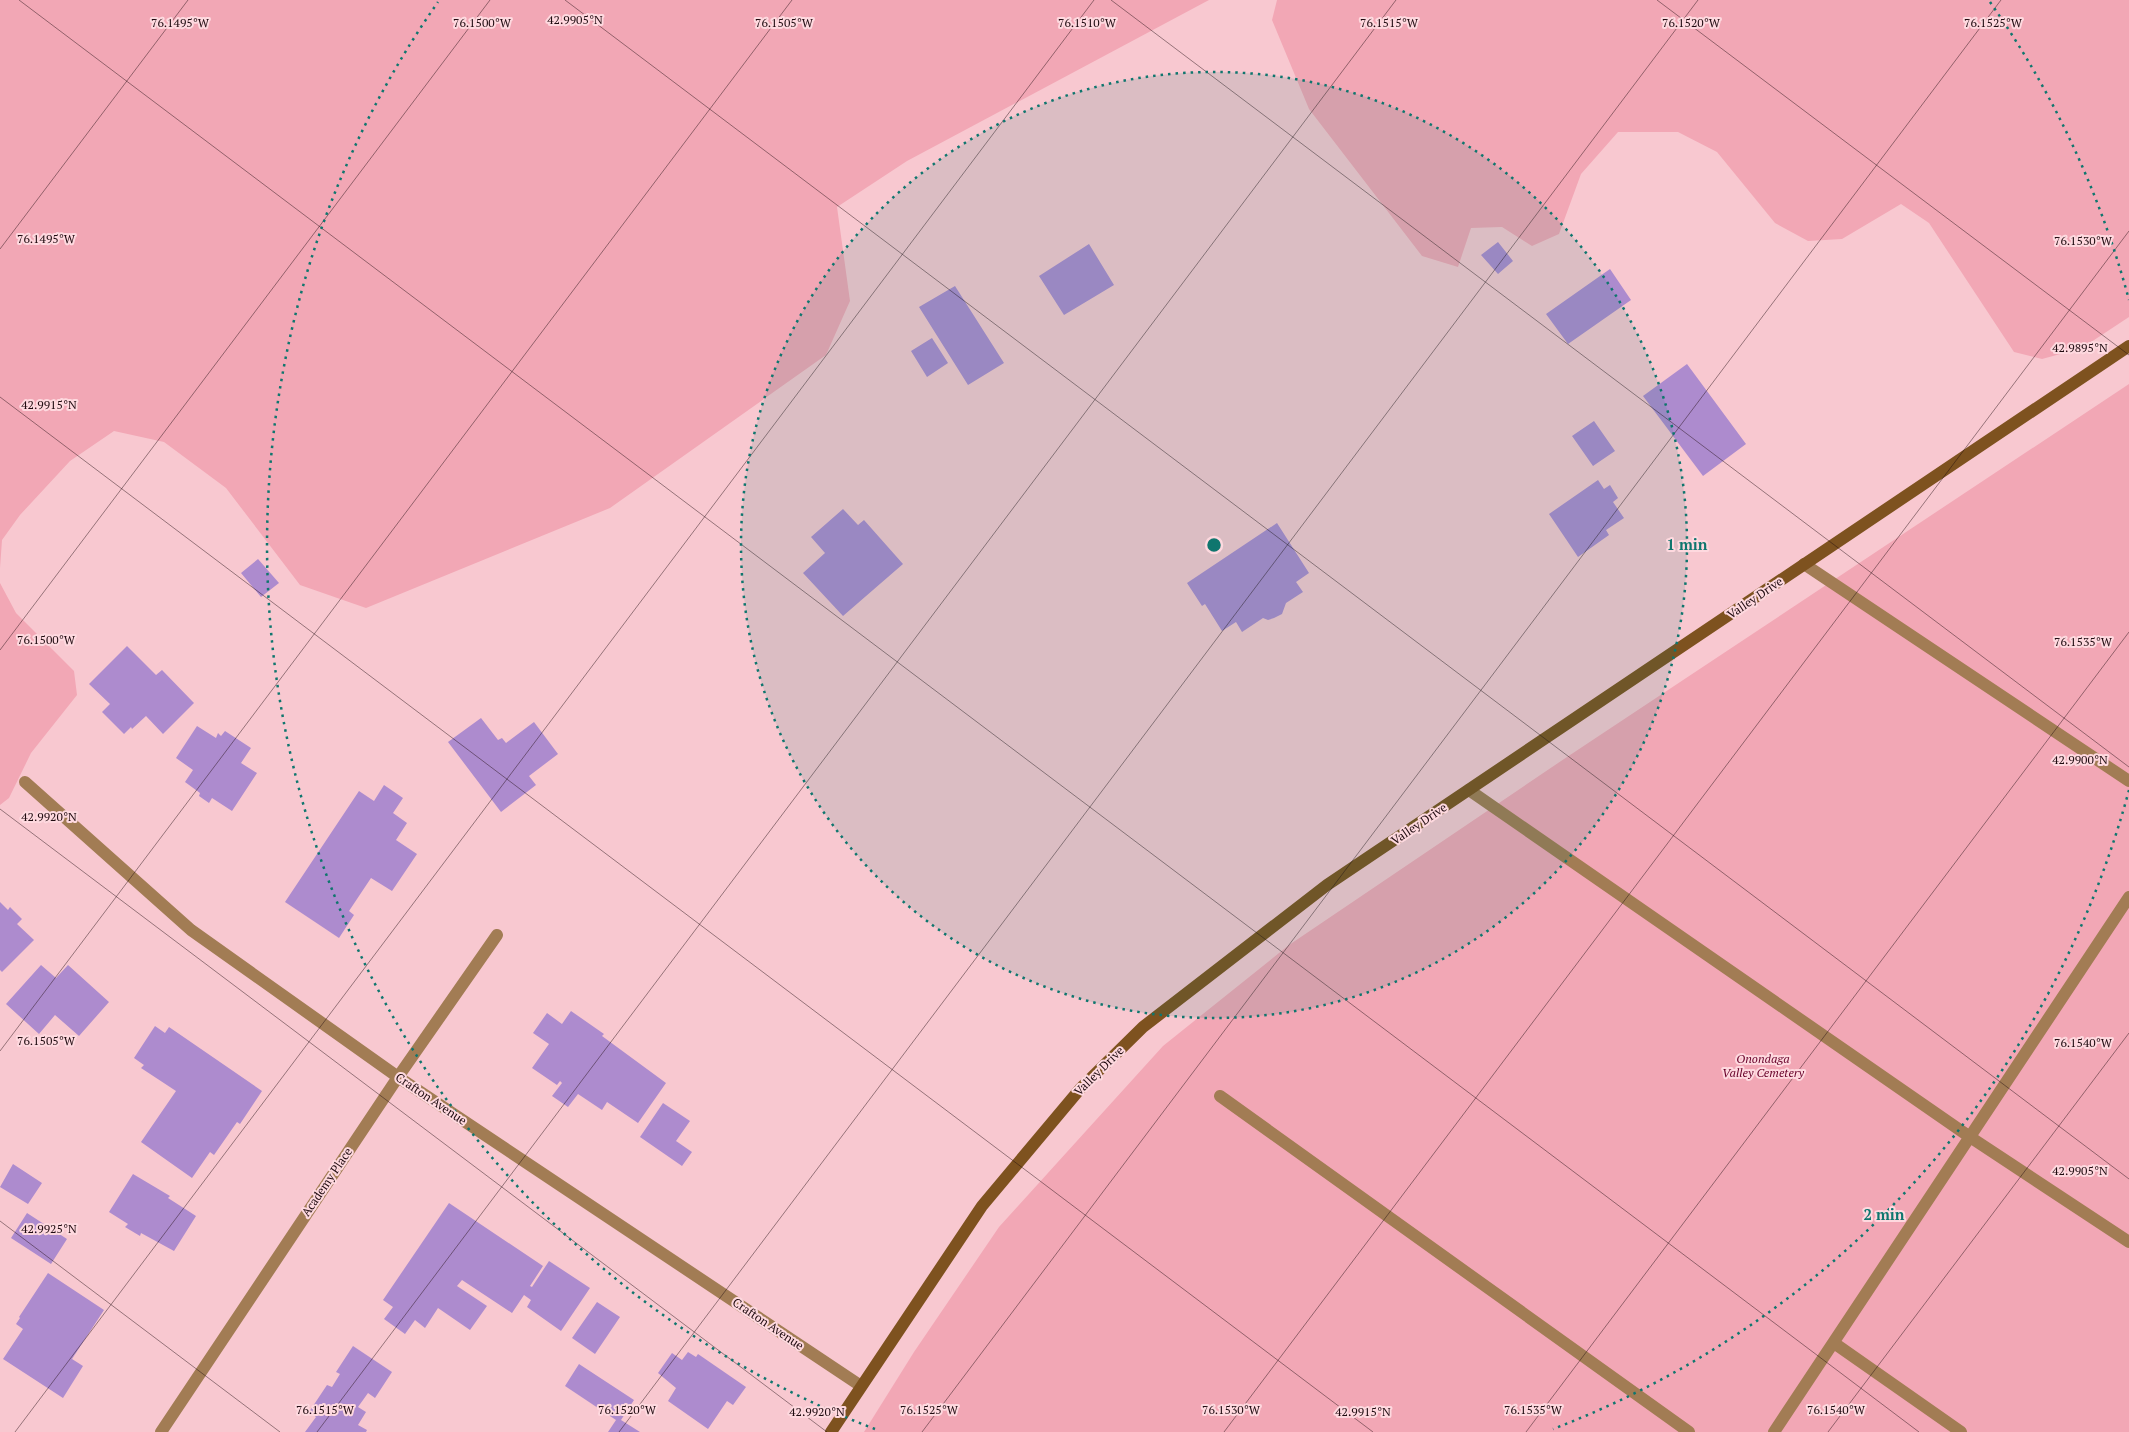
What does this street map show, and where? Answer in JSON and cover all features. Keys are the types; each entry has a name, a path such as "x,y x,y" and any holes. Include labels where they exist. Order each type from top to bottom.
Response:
{"main road":[{"name":"Valley Drive","path":"831,1432 982,1206 1080,1089 1143,1027 1327,885 2129,346"}],"street":[{"path":"1804,564 2129,781"},
{"name":"Crafton Avenue","path":"25,782 190,930 398,1078 861,1386"},
{"path":"1469,790 1970,1137 2129,1242"},
{"path":"1774,1432 2129,897"},
{"name":"Academy Place","path":"161,1432 398,1078 497,935"},
{"path":"1220,1096 1689,1432"},
{"path":"1834,1344 1961,1432"}],"green space":[{"path":"0,0 1209,0 907,161 837,207 850,301 826,355 610,508 366,608 300,585 226,488 164,442 114,431 70,461 20,515 2,540 0,568"},
{"path":"1277,0 2129,0 2129,317 2082,348 2042,359 2014,352 1929,223 1901,204 1842,239 1808,241 1775,223 1717,152 1678,132 1618,132 1581,174 1559,234 1532,246 1502,227 1471,228 1458,267 1422,256 1309,109 1272,20"},
{"name":"Onondaga Valley Cemetery","path":"2129,384 2129,1432 864,1432 914,1352 999,1227 1163,1046 1289,945 1561,761"},
{"path":"0,583 16,613 74,671 77,695 31,753 9,798 0,805"}],"building":[{"path":"1498,242 1513,261 1498,274 1481,255"},
{"path":"1089,244 1114,285 1064,315 1039,276"},
{"path":"1610,269 1631,300 1568,344 1546,314"},
{"path":"955,286 1004,363 968,385 919,307"},
{"path":"932,338 948,363 927,377 911,351"},
{"path":"1687,364 1746,444 1703,476 1643,396"},
{"path":"1594,421 1615,451 1593,466 1572,436"},
{"path":"1598,480 1604,489 1610,485 1618,498 1613,502 1624,518 1606,530 1609,535 1578,557 1549,514"},
{"path":"843,509 858,525 864,520 903,564 843,616 803,573 825,553 811,537"},
{"path":"1277,523 1309,573 1296,582 1303,592 1286,603 1282,614 1274,618 1268,620 1263,618 1242,632 1236,622 1222,631 1205,604 1202,606 1187,583"},
{"path":"258,559 279,583 261,597 241,573"},
{"path":"127,646 156,675 162,670 194,703 163,734 146,716 124,734 102,712 110,704 89,684"},
{"path":"481,718 498,740 502,738 506,743 534,722 558,754 529,776 536,785 501,812 448,742"},
{"path":"197,726 216,738 218,733 221,736 225,731 251,748 241,763 257,773 232,811 212,798 209,803 199,796 200,793 185,782 193,770 176,758"},
{"path":"384,785 403,798 393,813 407,823 396,840 417,854 392,891 371,878 349,911 354,915 339,938 285,902 359,791 374,801"},
{"path":"0,902 8,910 10,907 22,919 17,924 34,940 2,972 0,970"},
{"path":"41,965 56,978 68,965 109,1002 79,1036 55,1015 39,1034 6,1004"},
{"path":"571,1011 604,1034 602,1036 666,1083 638,1123 607,1102 602,1110 578,1094 568,1107 552,1096 562,1083 560,1081 557,1085 532,1068 549,1044 533,1033 547,1013 562,1024"},
{"path":"155,1026 165,1033 169,1027 262,1091 240,1124 237,1122 214,1155 210,1152 192,1178 141,1142 176,1091 141,1068 144,1065 134,1058"},
{"path":"663,1103 690,1121 676,1141 692,1152 682,1166 640,1137"},
{"path":"13,1164 42,1183 28,1204 0,1187"},
{"path":"133,1174 170,1196 168,1198 196,1216 174,1251 141,1233 140,1236 125,1227 128,1224 109,1212"},
{"path":"449,1203 543,1266 530,1286 532,1287 549,1261 590,1288 561,1331 527,1307 531,1300 524,1295 512,1313 462,1280 457,1286 487,1306 470,1330 438,1308 425,1328 415,1320 405,1334 384,1319 393,1307 383,1300"},
{"path":"27,1213 67,1239 51,1264 11,1238"},
{"path":"48,1273 104,1310 72,1359 83,1366 63,1398 3,1359 23,1329 16,1324 19,1317"},
{"path":"597,1302 620,1317 595,1354 572,1338"},
{"path":"353,1346 392,1372 375,1398 368,1393 358,1407 366,1412 358,1425 367,1430 366,1432 305,1432 316,1417 309,1412 327,1385 332,1387 340,1374 336,1372"},
{"path":"688,1352 696,1357 698,1354 746,1387 733,1405 727,1401 708,1429 668,1401 676,1388 658,1373 672,1353 682,1360"},
{"path":"579,1364 634,1400 621,1420 640,1432 608,1432 616,1420 565,1386"}]}
